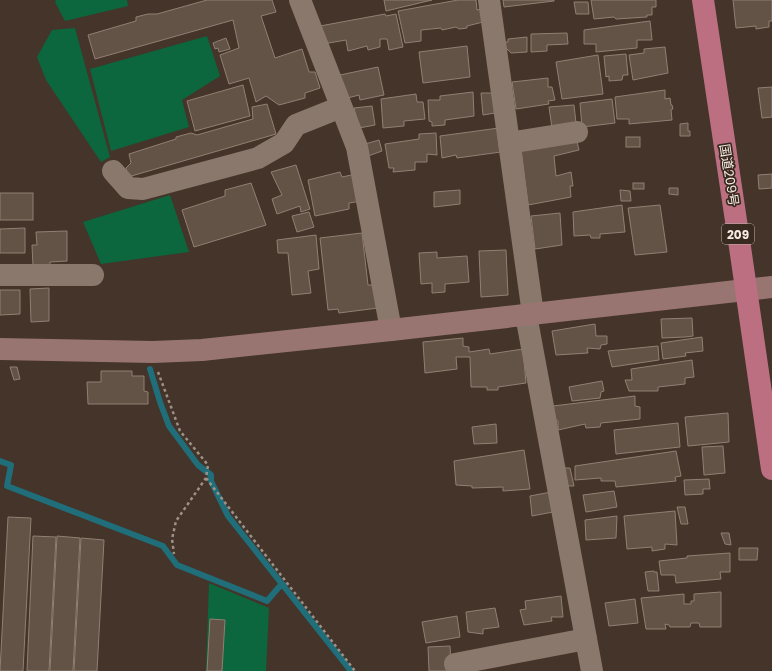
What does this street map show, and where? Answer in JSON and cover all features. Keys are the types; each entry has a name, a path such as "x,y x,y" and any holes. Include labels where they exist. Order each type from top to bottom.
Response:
{"highway":[{"name":"国道209号","path":"703,0 772,469"}],"street":[{"path":"300,0 357,147 391,330"},
{"path":"489,0 509,143 530,314 592,671"},
{"path":"113,171 128,188 143,189 258,158 284,143 296,125 341,107"},
{"path":"509,143 577,132"},
{"path":"0,275 93,275"},
{"path":"0,349 153,352 202,350 772,287"},
{"path":"455,664 586,639"}],"path":[{"path":"153,352 157,370 180,431 208,465 206,478 176,521 172,538 174,554"},
{"path":"206,478 355,671"}],"green space":[{"path":"56,0 127,0 128,6 65,21 55,2"},
{"path":"75,28 110,157 101,162 46,80 37,57 52,30"},
{"path":"207,36 220,76 182,100 189,127 111,151 90,69"},
{"path":"170,195 189,252 101,264 83,222"},
{"path":"209,583 269,608 266,671 206,671"}],"building":[{"path":"207,0 272,0 276,12 261,16 275,58 302,49 309,72 315,72 320,88 305,93 305,98 279,105 266,96 256,102 249,78 229,84 220,55 239,48 233,20 95,59 88,35 136,21 136,17 148,14 157,14"},
{"path":"384,0 432,0 386,11"},
{"path":"458,0 476,0 477,10 482,9 483,22 467,26 467,28 459,29 456,27 442,30 441,28 421,30 421,41 405,43 398,11"},
{"path":"503,0 554,0 554,1 504,7"},
{"path":"591,0 656,0 656,7 652,7 652,15 647,15 647,17 616,19 614,17 594,19"},
{"path":"733,0 772,0 772,21 769,21 769,27 756,29 756,26 736,28"},
{"path":"574,2 588,2 589,14 576,14"},
{"path":"385,14 386,16 396,14 403,47 389,50 387,39 380,39 380,47 368,50 367,46 348,51 346,40 323,44 320,26"},
{"path":"650,21 652,40 637,40 637,48 596,52 596,44 584,44 584,30"},
{"path":"567,33 568,44 547,45 547,51 531,52 531,34"},
{"path":"527,37 527,52 511,53 505,49 504,42 508,42 508,39"},
{"path":"226,38 230,49 219,52 218,48 215,49 213,43"},
{"path":"467,46 470,77 423,83 419,52"},
{"path":"665,47 668,73 633,80 629,55 644,53 644,49"},
{"path":"626,54 628,75 623,75 622,80 609,81 609,76 606,77 604,56"},
{"path":"598,55 603,94 562,99 556,62"},
{"path":"378,67 384,95 360,100 359,95 344,99 340,75"},
{"path":"548,78 548,87 552,87 555,100 548,101 549,104 516,109 512,82"},
{"path":"243,85 250,116 195,131 187,101"},
{"path":"772,87 772,117 762,118 758,88"},
{"path":"665,90 665,99 670,98 673,109 671,110 672,120 629,124 629,119 617,119 615,97"},
{"path":"473,92 474,116 445,120 445,125 432,126 432,122 429,121 428,100 440,100 440,96"},
{"path":"481,93 493,93 495,113 483,115"},
{"path":"416,94 417,102 423,102 425,119 404,121 404,126 383,128 381,99"},
{"path":"612,99 615,123 582,127 580,103"},
{"path":"267,104 276,134 128,177 126,168 131,163 129,154 176,139 176,137 191,133 197,135 253,119 252,107"},
{"path":"574,105 576,123 552,128 549,107"},
{"path":"372,106 375,125 359,128 354,108"},
{"path":"688,123 688,131 690,131 690,136 680,136 680,124"},
{"path":"499,128 501,152 457,158 456,155 442,158 440,136"},
{"path":"436,133 437,155 427,154 427,162 415,162 415,170 393,172 394,168 389,168 385,144 419,139 419,134"},
{"path":"626,137 640,137 640,147 626,147"},
{"path":"576,138 579,150 554,156 556,176 571,172 573,186 570,186 571,197 528,205 521,148"},
{"path":"379,140 382,151 368,156 365,144"},
{"path":"296,165 310,209 301,212 300,206 277,214 272,199 282,195 271,172"},
{"path":"340,172 342,177 356,174 361,201 349,203 349,209 315,216 308,180"},
{"path":"772,174 772,188 759,189 758,175"},
{"path":"251,183 266,225 194,247 182,210 225,196 225,190"},
{"path":"633,183 644,183 644,189 633,189"},
{"path":"669,188 678,188 678,195 669,194"},
{"path":"460,190 460,204 434,207 434,192"},
{"path":"620,190 630,191 631,201 621,201"},
{"path":"0,193 33,193 33,220 0,220"},
{"path":"622,205 625,232 600,234 600,238 591,238 590,235 574,236 573,212"},
{"path":"660,205 667,252 635,255 628,208"},
{"path":"309,212 314,227 297,232 292,216"},
{"path":"560,213 562,245 535,249 531,216"},
{"path":"25,228 25,253 0,253 0,229"},
{"path":"67,231 67,261 50,262 50,266 33,266 32,245 37,245 36,232"},
{"path":"362,233 368,285 374,285 378,308 339,313 338,309 328,310 320,238"},
{"path":"316,235 319,269 308,271 311,293 292,295 288,253 278,253 277,240"},
{"path":"506,250 508,295 481,297 479,251"},
{"path":"437,252 437,258 467,256 469,282 445,284 445,292 432,293 432,283 421,284 419,253"},
{"path":"49,288 49,321 31,322 30,289"},
{"path":"0,290 20,290 20,314 0,315"},
{"path":"692,318 693,336 662,338 661,319"},
{"path":"595,324 596,336 607,336 607,344 601,345 600,349 587,348 588,353 556,355 552,331"},
{"path":"702,337 703,351 685,353 686,356 663,359 661,343"},
{"path":"463,338 463,346 469,347 469,352 489,349 490,354 523,349 526,383 498,387 498,390 487,390 487,387 471,387 470,357 456,357 457,369 425,373 423,342"},
{"path":"658,346 659,360 612,367 608,351"},
{"path":"692,360 694,377 685,378 685,384 658,387 658,391 629,391 625,380 632,380 631,369"},
{"path":"10,367 17,367 20,379 14,380"},
{"path":"101,371 132,371 132,376 144,376 144,391 148,392 148,404 88,404 87,382 101,382"},
{"path":"602,381 604,391 601,392 600,398 572,401 569,387"},
{"path":"635,396 635,406 640,407 640,419 601,423 600,427 586,428 585,424 558,430 558,421 552,416 553,406"},
{"path":"728,413 729,442 688,446 685,417"},
{"path":"678,423 680,447 616,454 614,430"},
{"path":"496,424 497,443 474,444 472,427"},
{"path":"723,446 725,473 704,475 702,447"},
{"path":"524,450 530,489 503,491 503,487 472,488 472,486 456,485 454,461"},
{"path":"676,451 681,476 675,477 676,481 616,487 615,481 601,481 601,478 575,480 575,466"},
{"path":"562,468 570,468 574,486 566,486"},
{"path":"709,479 710,489 703,489 703,494 685,495 684,480"},
{"path":"614,491 617,507 586,512 583,495"},
{"path":"551,492 553,512 532,516 530,496"},
{"path":"677,507 685,507 688,524 681,524"},
{"path":"675,511 677,545 665,544 665,549 652,551 652,547 627,549 624,516"},
{"path":"617,516 616,538 586,540 585,520"},
{"path":"8,517 31,518 23,671 0,671"},
{"path":"721,533 729,533 731,545 725,544"},
{"path":"33,536 56,537 49,671 27,671"},
{"path":"57,536 80,538 73,671 50,671"},
{"path":"81,538 104,540 97,671 74,671"},
{"path":"739,548 758,548 757,560 739,560"},
{"path":"730,553 730,572 720,572 721,579 676,583 675,575 661,575 659,561 687,558 687,556"},
{"path":"645,572 657,572 659,591 648,591"},
{"path":"721,592 721,627 700,627 699,623 691,623 690,627 670,627 669,625 665,624 666,629 646,629 641,598 684,594 684,604 691,604 691,601 694,601 694,594"},
{"path":"561,596 563,617 551,617 552,621 524,625 520,610 526,609 525,601"},
{"path":"635,599 638,623 609,626 605,603"},
{"path":"495,608 499,627 483,629 483,634 468,632 466,612"},
{"path":"457,616 460,637 426,643 422,622"},
{"path":"210,619 225,620 222,671 207,671"},
{"path":"450,646 451,666 454,671 429,671 428,647"}],"waterway":[{"path":"150,369 169,426 198,465 211,475 211,481 228,516 351,671"},
{"path":"0,461 11,465 7,486 163,546 177,565 267,601 279,587 284,585"}]}
